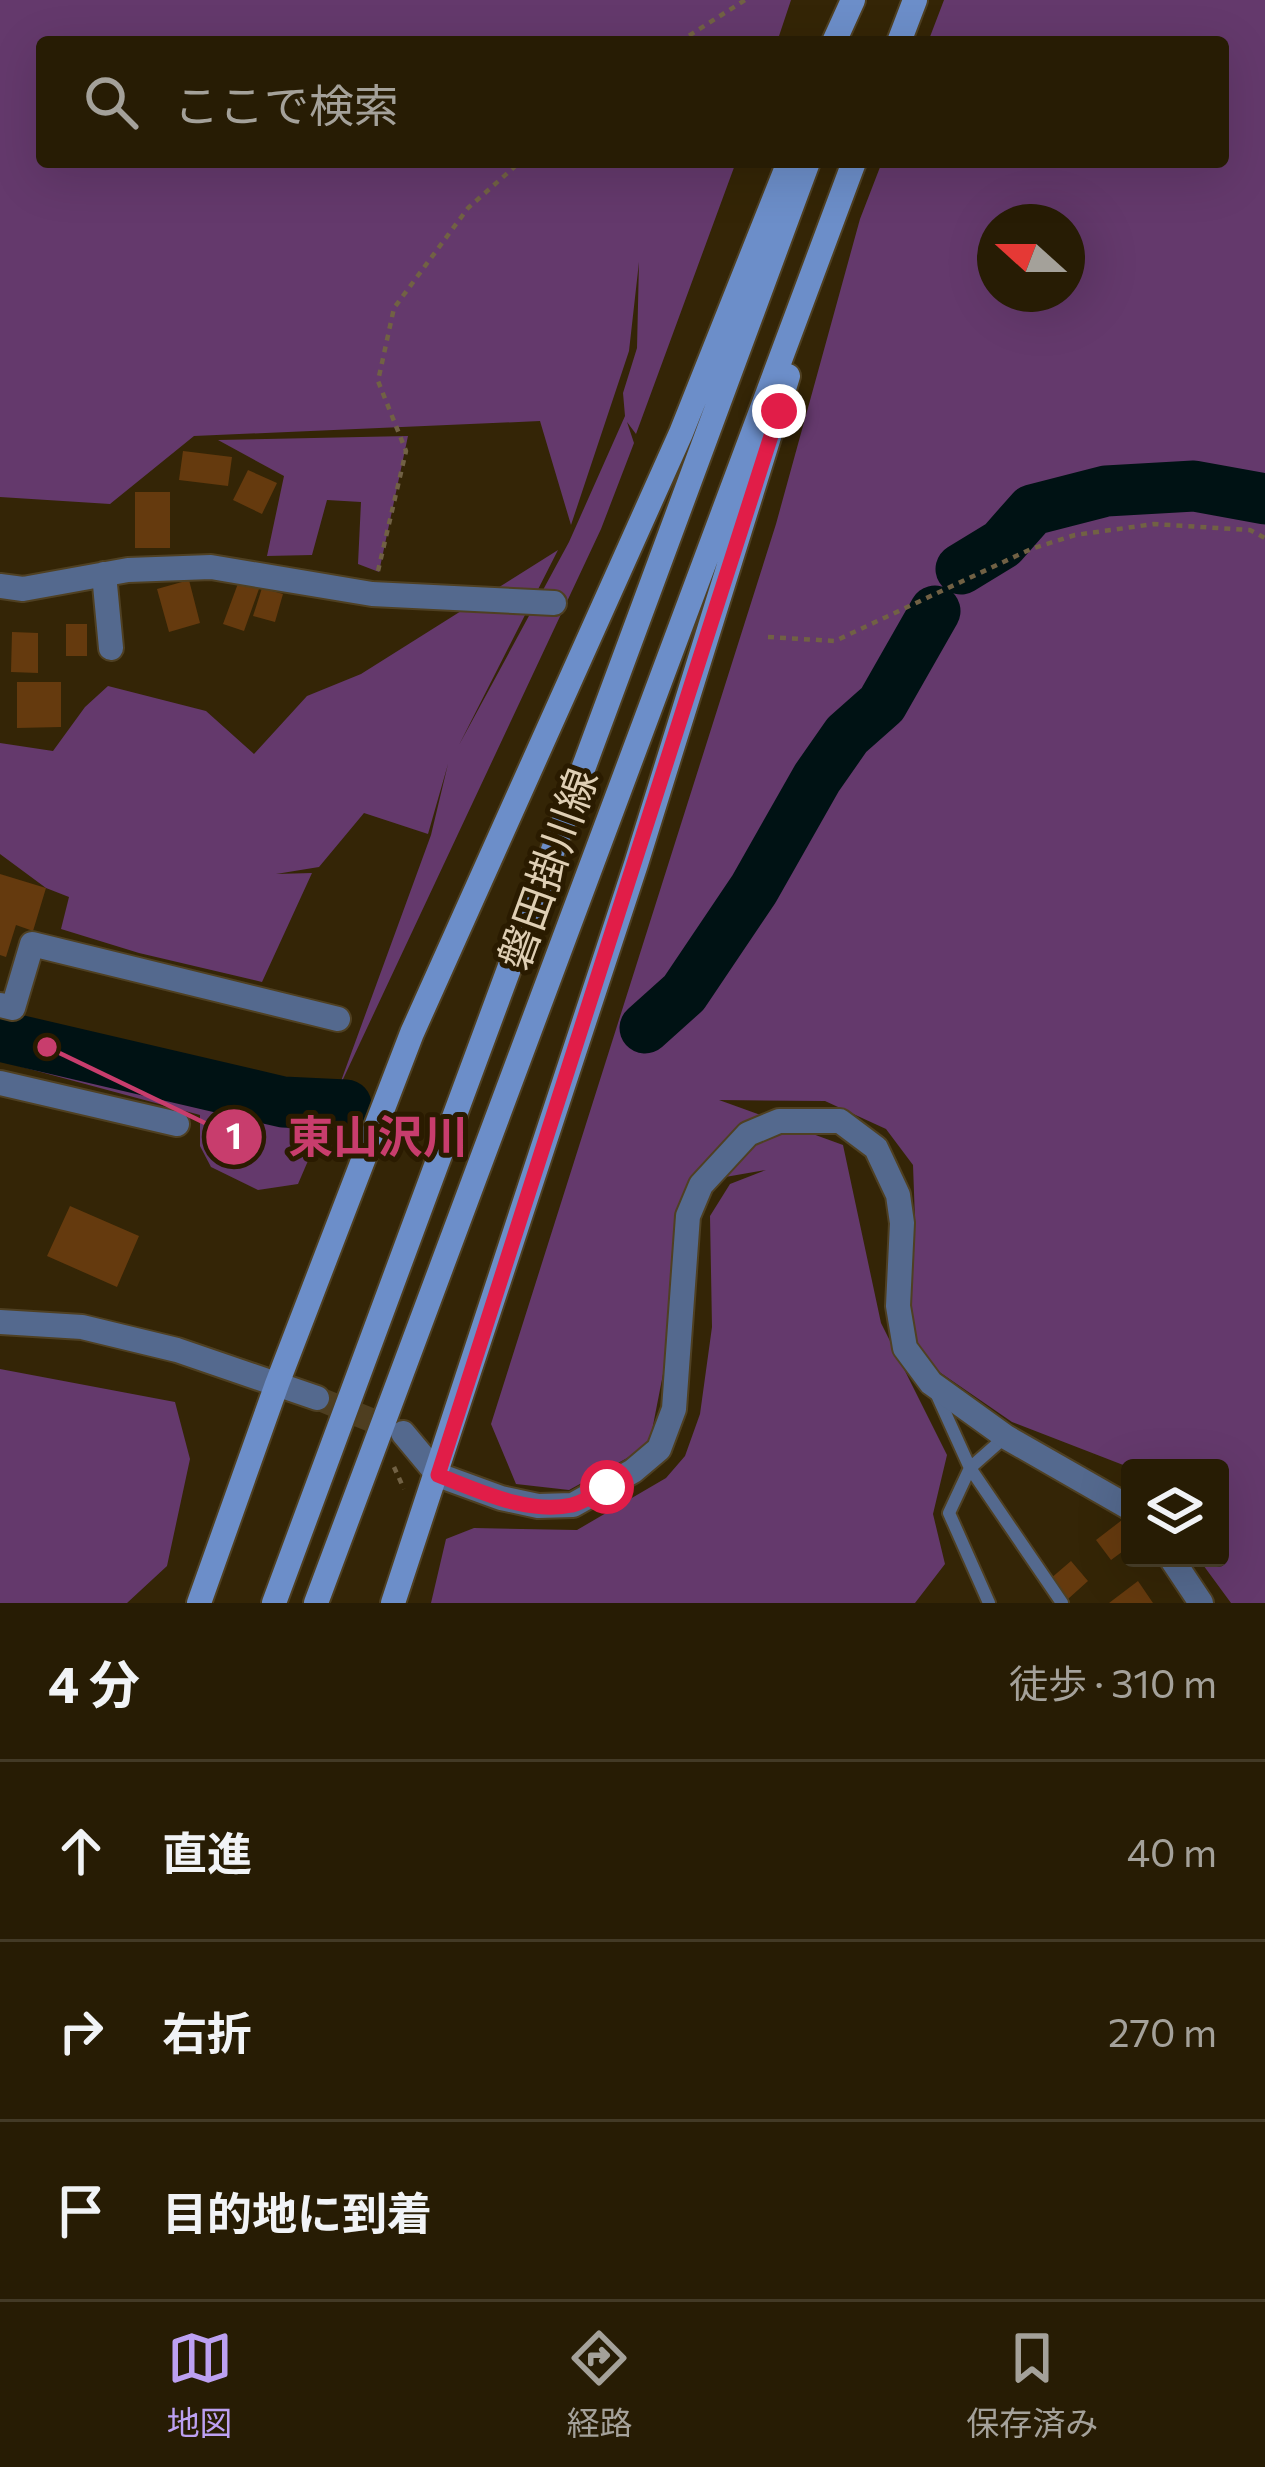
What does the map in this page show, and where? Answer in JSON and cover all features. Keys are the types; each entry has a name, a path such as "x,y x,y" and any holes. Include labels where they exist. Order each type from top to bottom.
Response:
{"main road":[{"path":"837,36 853,0"},
{"path":"854,36 868,0"},
{"path":"901,36 914,0"},
{"path":"199,1603 412,1033 681,433 787,168"},
{"name":"磐田掛川線","path":"274,1603 806,168"},
{"name":"磐田掛川線","path":"316,1603 852,168"},
{"path":"393,1603 644,842 779,411 832,218"}],"street":[{"path":"0,586 23,589 104,574 211,567 372,594 554,604"},
{"path":"104,574 111,648"},
{"path":"0,1005 13,1008 32,944 338,1019"},
{"path":"0,1083 177,1124"},
{"path":"404,1432 438,1475 538,1506 573,1505 633,1471 658,1449 674,1409 688,1216 700,1185 748,1134 779,1121 840,1121 876,1148 898,1195 902,1223 898,1306 905,1348 932,1383 1006,1437 1121,1503"},
{"path":"0,1322 82,1327 178,1350 317,1398"},
{"path":"1178,1567 1201,1603"}],"lane":[{"path":"932,1383 970,1468 1062,1603"},
{"path":"989,1603 949,1514 970,1468 1006,1437"}],"path":[{"path":"688,36 745,0"},
{"path":"372,594 406,451 378,381 394,308 468,208 513,168"},
{"path":"768,637 835,641 1031,549 1075,535 1154,524 1250,530 1265,538"},
{"path":"391,1462 405,1491"}],"shaded area":[{"path":"0,0 791,0 779,36 36,36 36,168 734,168 636,434 627,422 634,443 601,529 337,1092 431,835 448,764 428,834 364,813 319,867 276,874 312,873 262,982 61,929 69,897 46,888 0,854 0,743 53,751 85,707 108,686 206,711 254,754 307,696 361,674 558,550 459,745 569,542 625,416 623,393 637,348 639,262 629,351 571,525 540,421 194,436 110,504 0,497"},
{"path":"944,0 1265,0 1265,1603 1231,1603 1205,1567 1229,1567 1229,1459 1121,1459 1121,1464 1012,1422 919,1358 904,1304 915,1220 913,1165 886,1129 825,1101 719,1100 843,1145 881,1323 947,1455 933,1514 945,1564 915,1603 431,1603 446,1539 474,1528 577,1530 666,1478 685,1456 700,1414 712,1327 710,1216 730,1184 766,1170 691,1183 671,1333 649,1446 569,1490 516,1484 491,1424 776,524 860,219 880,168 1229,168 1229,36 930,36"},
{"path":"408,436 379,572 358,564 361,502 327,500 312,555 267,556 284,476 218,440"},
{"path":"0,1018 159,1063 310,1096 326,1119 298,1184 258,1190 211,1167 200,1146 200,1115 0,1061"},
{"path":"0,1369 175,1402 190,1459 167,1566 127,1603 0,1603"}],"building":[{"path":"183,451 232,457 228,486 179,480"},
{"path":"248,470 277,483 262,514 233,500"},
{"path":"135,492 170,492 170,548 135,548"},
{"path":"240,578 260,586 244,631 223,624"},
{"path":"189,580 200,623 169,632 157,589"},
{"path":"262,588 283,594 275,622 253,616"},
{"path":"66,624 87,624 87,656 66,656"},
{"path":"12,632 38,633 38,673 11,672"},
{"path":"17,682 61,682 61,727 17,728"},
{"path":"0,874 46,888 33,931 16,925 6,957 0,955"},
{"path":"70,1206 139,1236 117,1287 47,1256"},
{"path":"1121,1521 1121,1553 1111,1560 1096,1540"},
{"path":"1071,1561 1088,1581 1068,1599 1050,1579"},
{"path":"1138,1581 1153,1603 1109,1603"}],"waterway":[{"path":"961,569 1002,544 1032,510 1106,491 1194,486 1265,499"},
{"path":"645,1028 684,993 754,889 817,778 847,735 882,704 935,611"},
{"path":"0,1036 283,1102 346,1105"}],"tunnel":[{"path":"317,1398 398,1431"}],"place":[{"name":"東山沢川","path":"47,1047"}],"route":[{"path":"607,1487 573,1505 538,1506 438,1475 779,411"}]}
